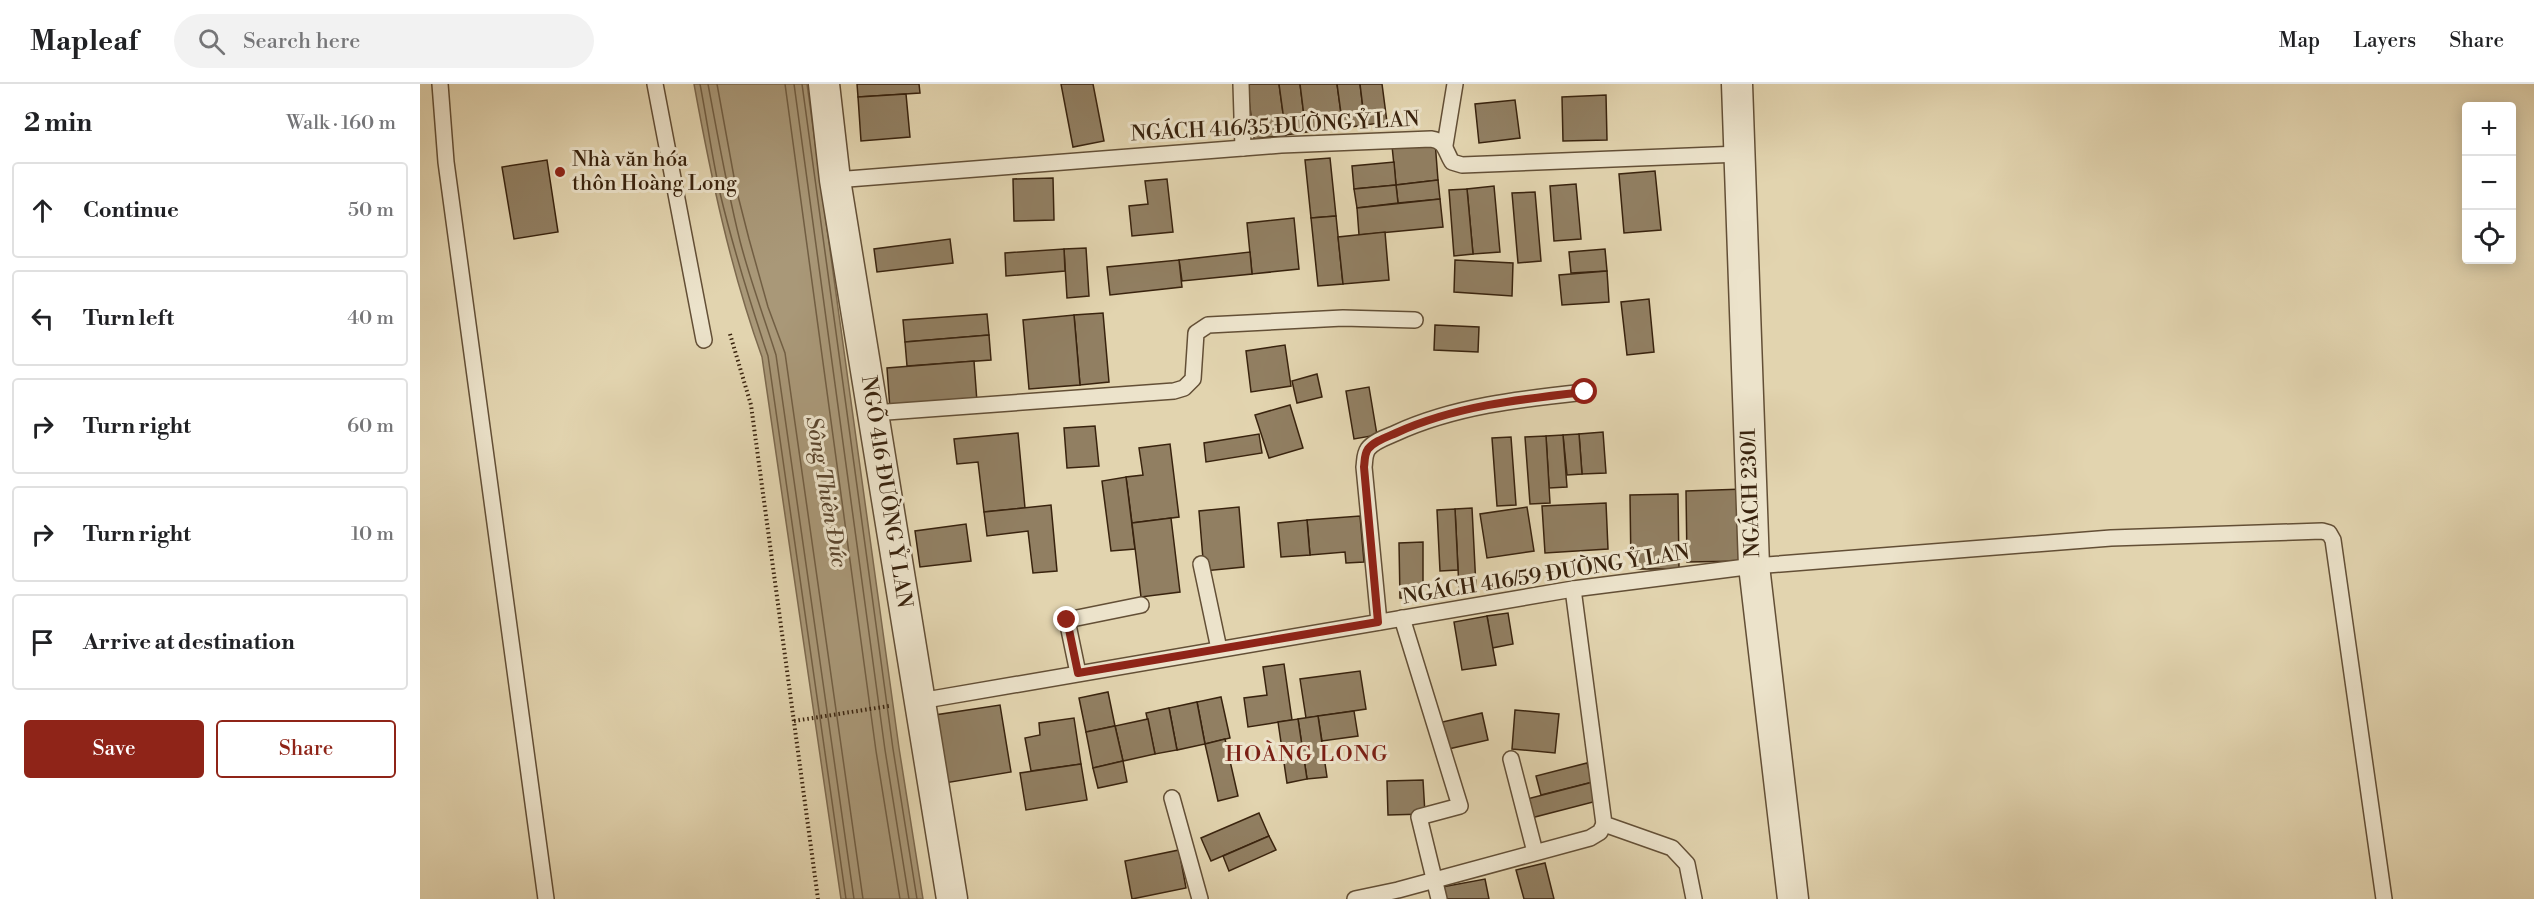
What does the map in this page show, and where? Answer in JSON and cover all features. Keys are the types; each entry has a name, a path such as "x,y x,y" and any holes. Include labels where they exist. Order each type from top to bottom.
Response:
{"street":[{"name":"NGÕ 416 ĐƯỜNG Ỷ LAN","path":"824,84 836,180 952,899"},
{"name":"NGÁCH 230/1","path":"1737,84 1754,566 1792,899"}],"lane":[{"path":"440,84 446,162 546,899"},
{"path":"655,84 704,340"},
{"path":"1241,84 1243,148"},
{"path":"1445,145 1455,84"},
{"name":"NGÁCH 416/35 ĐƯỜNG Ỷ LAN","path":"836,180 1243,148 1431,139 1440,140 1445,145 1452,162 1462,165 1740,154"},
{"path":"873,413 1174,391 1184,388 1193,379 1196,333 1208,325 1343,318 1415,320"},
{"path":"1378,622 1364,467 1368,449 1376,442 1409,427 1466,409 1585,392"},
{"name":"NGÁCH 416/59 ĐƯỜNG Ỷ LAN","path":"920,701 1573,589 1754,566 2111,538 2322,531 2329,533 2333,540 2384,899"},
{"path":"1201,564 1219,650"},
{"path":"1355,899 1590,838 1600,832 1604,824 1573,589"},
{"path":"1078,673 1067,620 1142,605"},
{"path":"1402,618 1460,806 1419,817 1439,899"},
{"path":"1511,759 1535,852"},
{"path":"1172,798 1200,899"},
{"path":"1604,824 1672,848 1687,864 1694,899"}],"path":[{"path":"728,329 751,405 818,899"},
{"path":"794,721 920,701"}],"water":[{"name":"Sông Thiên Đức","path":"694,84 807,84 899,748 923,899 841,899 762,357 740,290 722,222"}],"building":[{"path":"857,84 919,84 920,93 858,97"},
{"path":"1061,84 1093,84 1104,141 1073,147"},
{"path":"1247,84 1279,84 1286,135 1254,139"},
{"path":"1279,84 1300,84 1306,132 1286,135"},
{"path":"1300,84 1337,84 1343,128 1306,132"},
{"path":"1337,84 1360,84 1365,125 1343,128"},
{"path":"1360,84 1382,84 1387,122 1365,125"},
{"path":"906,94 910,137 861,141 858,97"},
{"path":"1606,95 1607,140 1563,141 1562,97"},
{"path":"1515,100 1520,138 1479,143 1475,104"},
{"path":"1435,141 1438,180 1396,185 1392,146"},
{"path":"1330,158 1336,216 1311,218 1305,160"},
{"path":"547,160 558,232 514,239 502,167"},
{"path":"1394,162 1396,185 1354,189 1352,166"},
{"path":"1655,171 1661,230 1624,233 1619,174"},
{"path":"1053,178 1054,220 1014,221 1013,179"},
{"path":"1167,179 1173,232 1132,236 1129,206 1148,204 1145,181"},
{"path":"1438,180 1440,199 1398,203 1396,185"},
{"path":"1576,184 1581,239 1554,241 1550,186"},
{"path":"1396,185 1398,203 1357,208 1354,189"},
{"path":"1494,186 1500,252 1473,254 1467,189"},
{"path":"1467,189 1473,254 1454,256 1449,190"},
{"path":"1535,192 1541,261 1518,263 1512,193"},
{"path":"1440,199 1443,227 1359,235 1357,208"},
{"path":"1336,216 1343,284 1318,286 1311,218"},
{"path":"1294,218 1299,269 1252,274 1247,223"},
{"path":"1385,232 1389,280 1343,284 1338,237"},
{"path":"950,239 953,263 877,272 874,249"},
{"path":"1086,248 1089,296 1067,298 1064,249"},
{"path":"1064,249 1065,271 1006,276 1005,253"},
{"path":"1605,249 1607,271 1571,273 1569,252"},
{"path":"1250,252 1252,274 1182,281 1179,260"},
{"path":"1179,260 1182,287 1110,295 1107,267"},
{"path":"1455,260 1513,263 1512,296 1454,292"},
{"path":"1607,271 1609,302 1562,305 1559,275"},
{"path":"1649,299 1654,352 1627,355 1621,302"},
{"path":"1103,313 1109,382 1080,385 1074,315"},
{"path":"987,314 989,335 905,342 903,320"},
{"path":"1074,315 1080,385 1029,389 1023,320"},
{"path":"1435,325 1479,327 1478,352 1434,350"},
{"path":"989,335 991,360 907,366 905,342"},
{"path":"1285,345 1291,386 1251,392 1246,351"},
{"path":"974,361 977,402 890,409 887,368"},
{"path":"1317,374 1322,397 1297,403 1292,381"},
{"path":"1369,387 1377,435 1354,439 1346,391"},
{"path":"1290,405 1303,448 1269,458 1255,415"},
{"path":"1095,426 1099,466 1067,468 1064,428"},
{"path":"1603,432 1606,473 1582,474 1579,434"},
{"path":"1018,433 1025,508 984,512 978,462 957,464 954,439"},
{"path":"1259,434 1262,453 1206,462 1204,443"},
{"path":"1579,434 1582,474 1567,475 1563,435"},
{"path":"1563,435 1567,487 1549,488 1546,436"},
{"path":"1546,436 1550,503 1530,504 1525,437"},
{"path":"1511,437 1516,505 1497,506 1492,438"},
{"path":"1170,444 1179,517 1132,523 1126,477 1143,475 1139,448"},
{"path":"1126,477 1135,549 1111,551 1102,481"},
{"path":"1744,489 1745,561 1687,562 1686,491"},
{"path":"1678,494 1679,569 1631,569 1630,495"},
{"path":"1606,503 1608,549 1545,553 1542,506"},
{"path":"1051,505 1057,571 1033,573 1028,531 987,536 984,512"},
{"path":"1239,507 1244,567 1204,571 1199,511"},
{"path":"1527,507 1534,551 1487,558 1480,514"},
{"path":"1472,508 1476,587 1459,588 1455,509"},
{"path":"1455,509 1458,570 1440,571 1437,510"},
{"path":"1360,516 1364,562 1346,563 1345,552 1310,555 1307,520"},
{"path":"1171,518 1180,592 1141,597 1132,523"},
{"path":"1307,520 1310,555 1281,557 1278,523"},
{"path":"966,524 971,561 920,567 915,531"},
{"path":"1423,542 1423,598 1400,598 1399,543"},
{"path":"1508,613 1513,644 1492,648 1487,616"},
{"path":"1487,616 1496,665 1462,670 1454,622"},
{"path":"1284,664 1292,720 1248,727 1244,698 1267,695 1263,667"},
{"path":"1360,671 1366,709 1306,718 1300,679"},
{"path":"1108,692 1115,726 1086,732 1079,698"},
{"path":"1221,697 1230,738 1205,744 1197,702"},
{"path":"1197,702 1205,744 1177,750 1169,708"},
{"path":"1000,705 1011,772 945,783 935,715"},
{"path":"1169,708 1177,750 1155,754 1146,713"},
{"path":"1515,710 1559,714 1555,753 1512,749"},
{"path":"1354,711 1358,736 1322,741 1318,716"},
{"path":"1482,713 1488,740 1444,750 1438,723"},
{"path":"1318,716 1327,777 1307,779 1298,719"},
{"path":"1074,718 1081,764 1031,771 1025,738 1040,735 1039,723"},
{"path":"1148,719 1155,754 1123,761 1115,726"},
{"path":"1298,719 1307,779 1287,783 1278,722"},
{"path":"1115,726 1123,761 1093,768 1086,732"},
{"path":"1225,739 1238,796 1218,801 1205,744"},
{"path":"1123,761 1127,782 1098,788 1093,768"},
{"path":"1587,763 1593,782 1541,795 1536,776"},
{"path":"1081,764 1087,800 1026,810 1020,773"},
{"path":"1423,780 1425,814 1388,815 1387,781"},
{"path":"1593,782 1597,801 1531,818 1527,799"},
{"path":"1259,813 1269,836 1211,861 1201,838"},
{"path":"1269,836 1276,850 1229,871 1223,856"},
{"path":"1179,850 1186,888 1132,899 1125,861"},
{"path":"1545,863 1554,899 1524,899 1516,870"},
{"path":"1485,879 1489,899 1445,899 1442,887"}],"place":[{"name":"Nhà văn hóa thôn Hoàng Long","path":"560,172"}],"district":[{"name":"HOÀNG LONG","path":"1307,754"}],"route":[{"path":"1067,620 1078,673 1378,622 1364,467 1368,449 1376,442 1409,427 1466,409 1585,392"}]}
